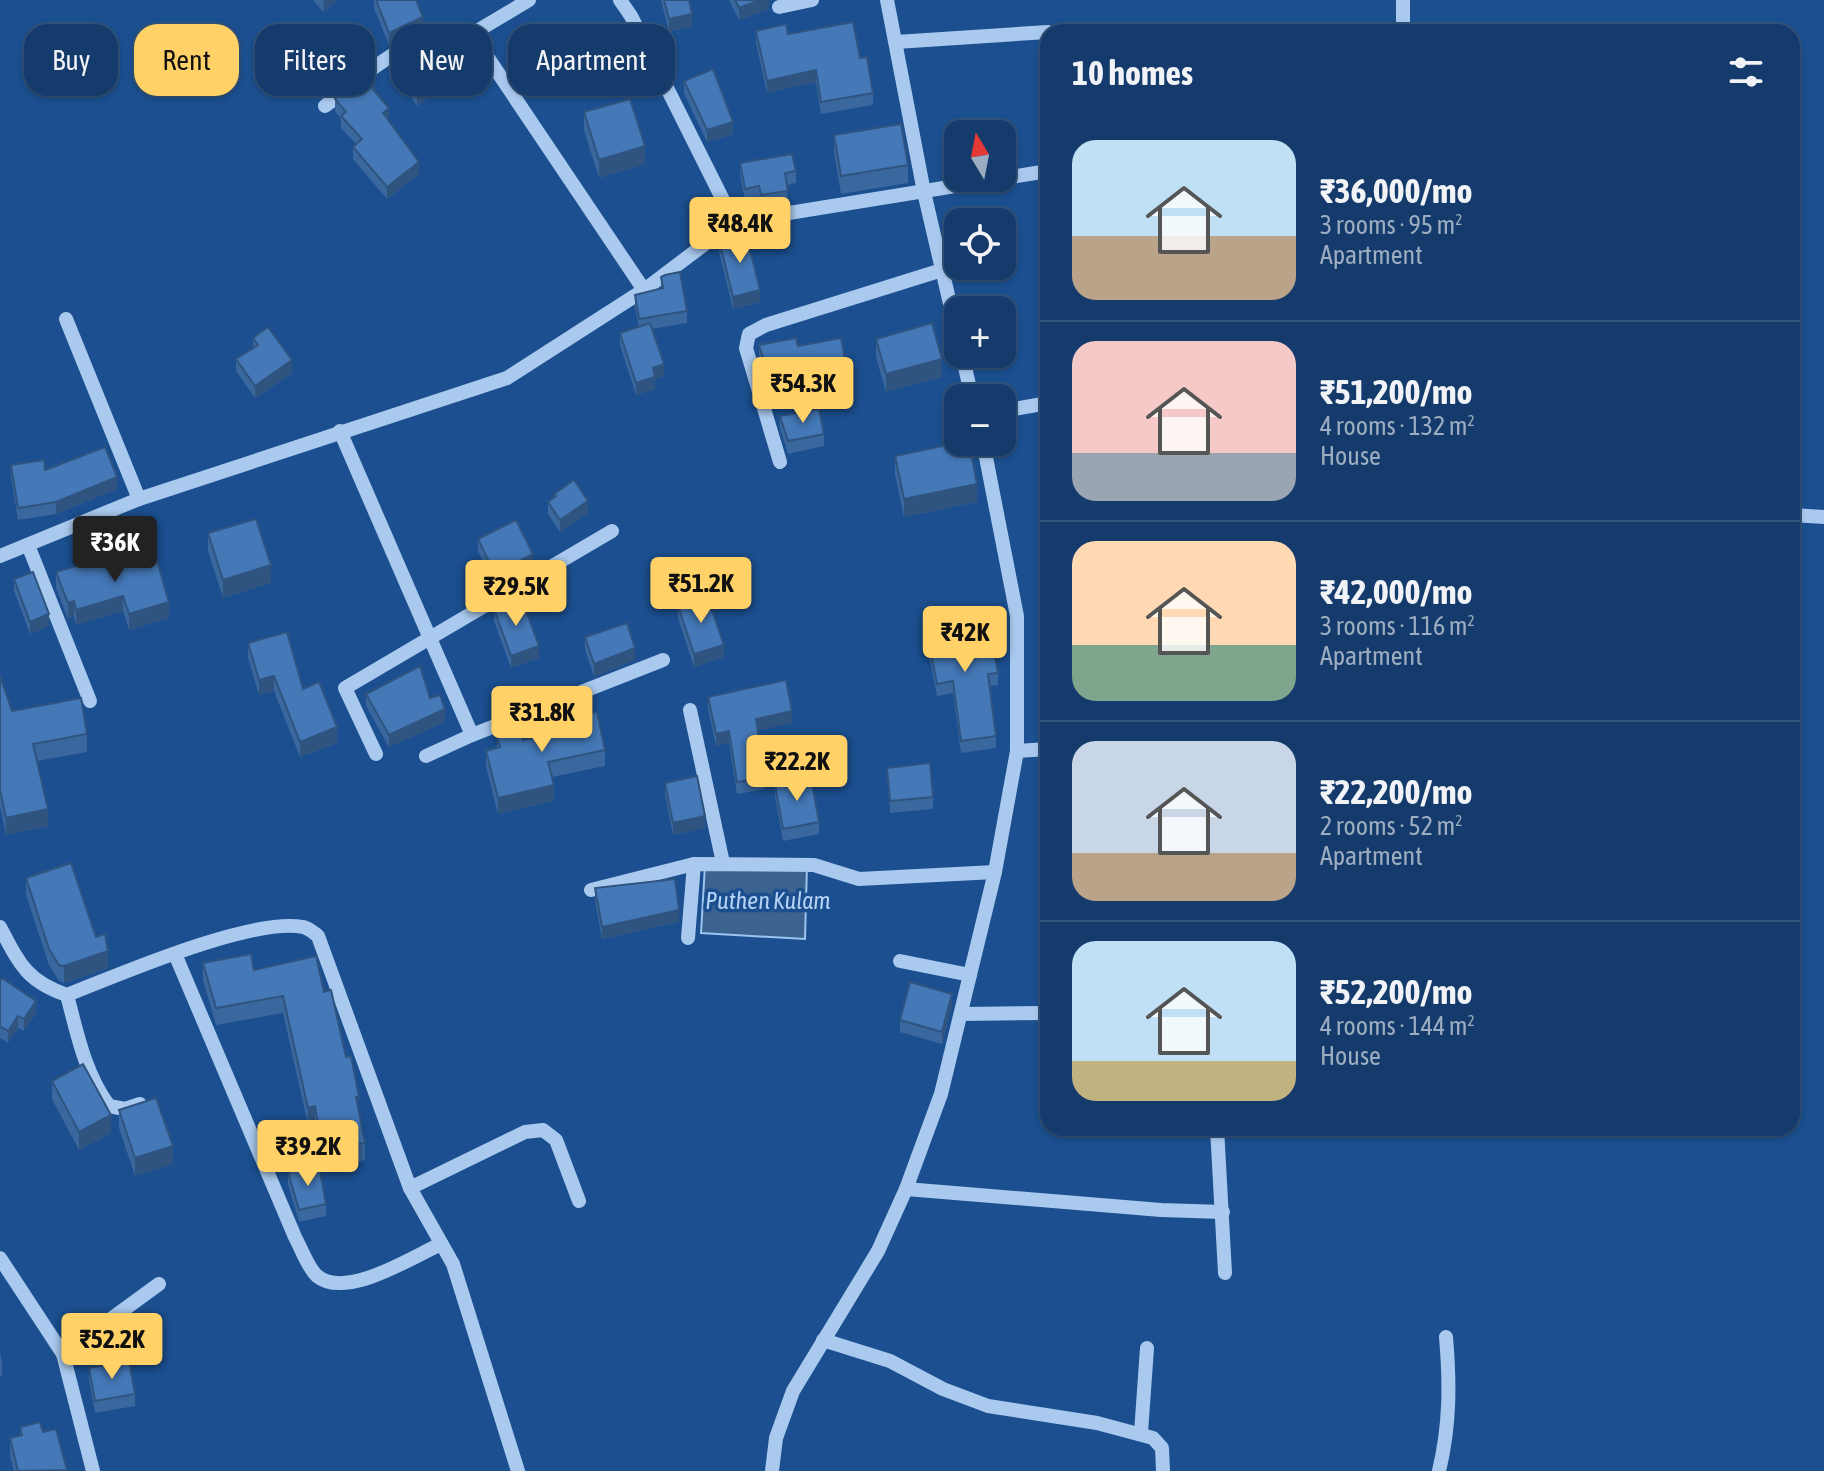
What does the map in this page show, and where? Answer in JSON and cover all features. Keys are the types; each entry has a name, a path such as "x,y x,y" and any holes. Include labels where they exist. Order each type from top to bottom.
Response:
{"street":[{"path":"489,24 529,0"},
{"path":"620,0 631,16 734,222"},
{"path":"779,7 812,0"},
{"path":"887,0 924,192 948,296"},
{"path":"1403,0 1403,24"},
{"path":"896,42 1040,33"},
{"path":"325,106 391,57"},
{"path":"492,64 644,290"},
{"path":"0,556 139,499 507,378 644,290 734,222 1040,172"},
{"path":"780,462 746,348 749,334 766,325 942,270"},
{"path":"66,319 139,499"},
{"path":"1016,409 1040,404"},
{"path":"340,431 428,641 472,735"},
{"path":"772,1471 776,1438 793,1391 878,1251 906,1189 941,1094 995,872 1017,751 1017,616 986,456"},
{"path":"1800,516 1824,517"},
{"path":"376,754 345,688 612,531"},
{"path":"28,545 90,701"},
{"path":"426,756 663,660"},
{"path":"690,710 723,863"},
{"path":"1017,751 1040,750"},
{"path":"591,890 694,864 814,865 859,879 995,872"},
{"path":"688,938 694,864"},
{"path":"0,927 22,969 37,982 67,995 175,954 236,935 283,926 306,927 318,936 410,1188 453,1264 518,1471"},
{"path":"175,954 295,1237 317,1275 337,1284 357,1283 441,1244"},
{"path":"900,961 970,975"},
{"path":"67,995 83,1057 109,1106 125,1109 149,1101"},
{"path":"962,1014 1040,1013"},
{"path":"410,1188 525,1132 543,1130 556,1140 579,1201"},
{"path":"1218,1136 1225,1273"},
{"path":"906,1189 1161,1210 1223,1212"},
{"path":"0,1258 63,1354 93,1471"},
{"path":"63,1354 159,1284"},
{"path":"1439,1471 1448,1435 1451,1390 1446,1337"},
{"path":"823,1340 890,1361 943,1389 988,1406 1141,1433 1153,1438 1162,1448 1163,1471"},
{"path":"1141,1433 1147,1348"}],"water":[{"name":"Puthen Kulam","path":"705,865 807,865 805,939 701,933"}],"building":[{"path":"376,0 416,0 423,17 408,24 391,24 389,33"},
{"path":"664,0 689,0 692,14 669,19"},
{"path":"735,0 760,0 739,8"},
{"path":"853,22 860,58 867,57 873,93 821,102 816,70 767,81 756,31 786,24 788,34"},
{"path":"713,69 733,122 707,130 684,81"},
{"path":"375,92 389,108 383,113 419,162 387,187 353,147 362,139 341,116 346,112 335,99 339,96 375,96"},
{"path":"630,99 645,146 599,160 584,112"},
{"path":"901,124 908,165 841,176 834,135"},
{"path":"792,154 796,171 785,173 788,191 761,195 759,186 745,189 740,163"},
{"path":"746,233 760,290 733,297 719,240"},
{"path":"680,272 687,311 639,319 635,295 663,288 661,277"},
{"path":"650,323 664,364 653,368 655,377 636,383 620,333"},
{"path":"932,323 942,359 886,374 876,339"},
{"path":"268,327 292,360 255,386 236,359 258,345 253,338"},
{"path":"796,338 798,346 841,338 849,381 814,388 811,373 770,381 759,345"},
{"path":"819,409 824,434 788,441 780,416"},
{"path":"944,446 944,456 972,456 977,484 904,499 895,456"},
{"path":"105,447 117,477 56,502 18,508 11,465 44,460 45,470"},
{"path":"574,480 588,501 560,520 548,502"},
{"path":"256,519 271,565 223,580 208,533"},
{"path":"516,520 533,554 495,574 478,539"},
{"path":"155,554 169,602 129,614 123,596 76,610 74,601 68,603 56,572 104,558 107,567"},
{"path":"33,572 49,614 30,622 14,579"},
{"path":"707,596 724,645 694,654 678,606"},
{"path":"522,600 539,646 511,656 494,609"},
{"path":"958,614 960,625 977,621 984,653 994,651 998,673 988,674 996,736 961,741 953,681 937,684 927,633 935,631 932,620"},
{"path":"627,623 635,648 594,664 585,637"},
{"path":"287,632 303,689 319,682 337,727 300,742 274,676 259,680 248,643"},
{"path":"420,666 430,698 440,695 445,709 389,735 366,694"},
{"path":"0,676 12,711 81,698 87,734 33,744 48,809 6,818 0,790"},
{"path":"786,680 792,711 756,719 765,777 737,782 729,731 716,734 708,697"},
{"path":"597,712 605,750 548,762 554,785 498,798 486,751 500,747 497,737 520,731 523,740 554,733 551,721"},
{"path":"930,763 933,797 890,801 887,768"},
{"path":"697,776 705,816 673,823 665,783"},
{"path":"811,778 819,822 783,829 775,784"},
{"path":"71,863 96,937 105,934 108,951 64,966 59,965 49,949 26,878"},
{"path":"675,879 679,910 602,927 595,888"},
{"path":"251,954 254,970 316,956 324,992 331,990 346,1057 351,1056 365,1143 323,1151 315,1106 308,1108 283,996 216,1008 203,963"},
{"path":"2,978 36,1001 24,1019 18,1016 8,1031 0,1026"},
{"path":"910,982 952,994 942,1032 900,1020"},
{"path":"83,1064 111,1115 79,1132 52,1081"},
{"path":"156,1098 173,1146 135,1158 119,1110"},
{"path":"319,1166 326,1204 299,1210 288,1172"},
{"path":"129,1361 135,1394 95,1401 89,1368"},
{"path":"40,1422 43,1432 56,1429 67,1470 18,1471 10,1438 22,1435 20,1427"}]}
